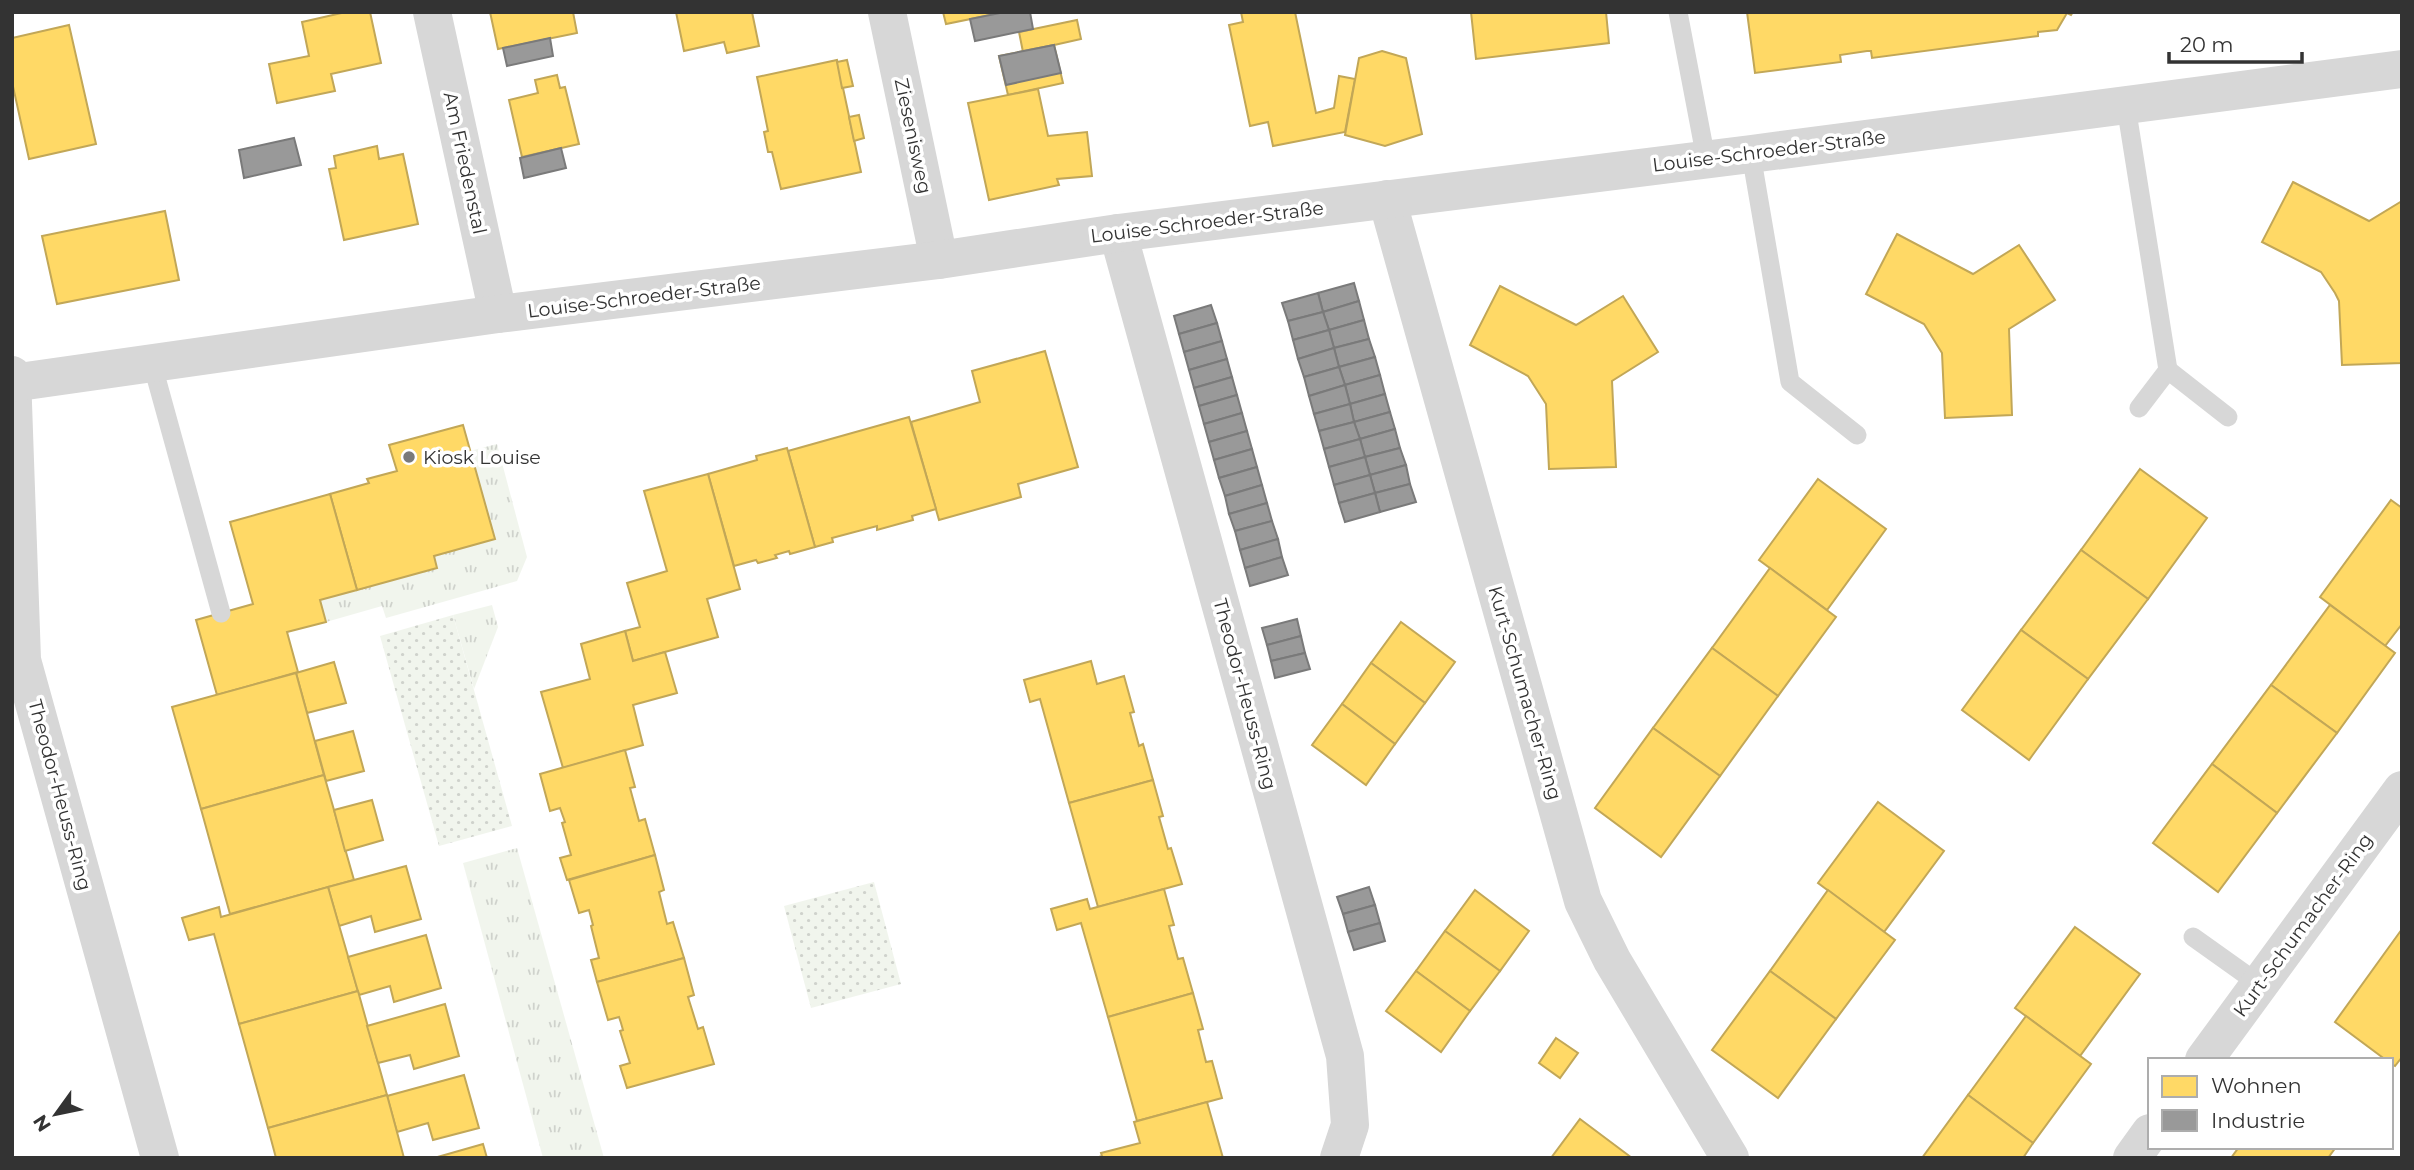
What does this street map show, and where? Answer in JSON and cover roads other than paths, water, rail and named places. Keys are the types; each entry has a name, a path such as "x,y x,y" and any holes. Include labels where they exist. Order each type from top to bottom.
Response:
{"street":[{"name":"Am Friedenstal","path":"432,12 498,314"},
{"name":"Ziesenisweg","path":"887,12 939,260"},
{"name":"Louise-Schroeder-Straße","path":"13,380 498,314 939,260 1118,233 2402,69"},
{"name":"Kurt-Schumacher-Ring","path":"1387,199 1583,901 1612,960 1730,1158"},
{"name":"Theodor-Heuss-Ring","path":"1118,233 1345,1056 1350,1125 1339,1158"},
{"name":"Theodor-Heuss-Ring","path":"13,380 22,660 160,1158"},
{"name":"Kurt-Schumacher-Ring","path":"2205,1058 2402,790"},
{"path":"2132,1158 2148,1136"}],"lane":[{"path":"1678,12 1706,159"},
{"path":"2126,106 2168,370 2228,416"},
{"path":"1751,154 1790,382 1857,435"},
{"path":"152,363 221,613"},
{"path":"2139,408 2168,370"},
{"path":"2193,937 2259,985"}],"place":[{"name":"Kiosk Louise","path":"409,457"}]}
